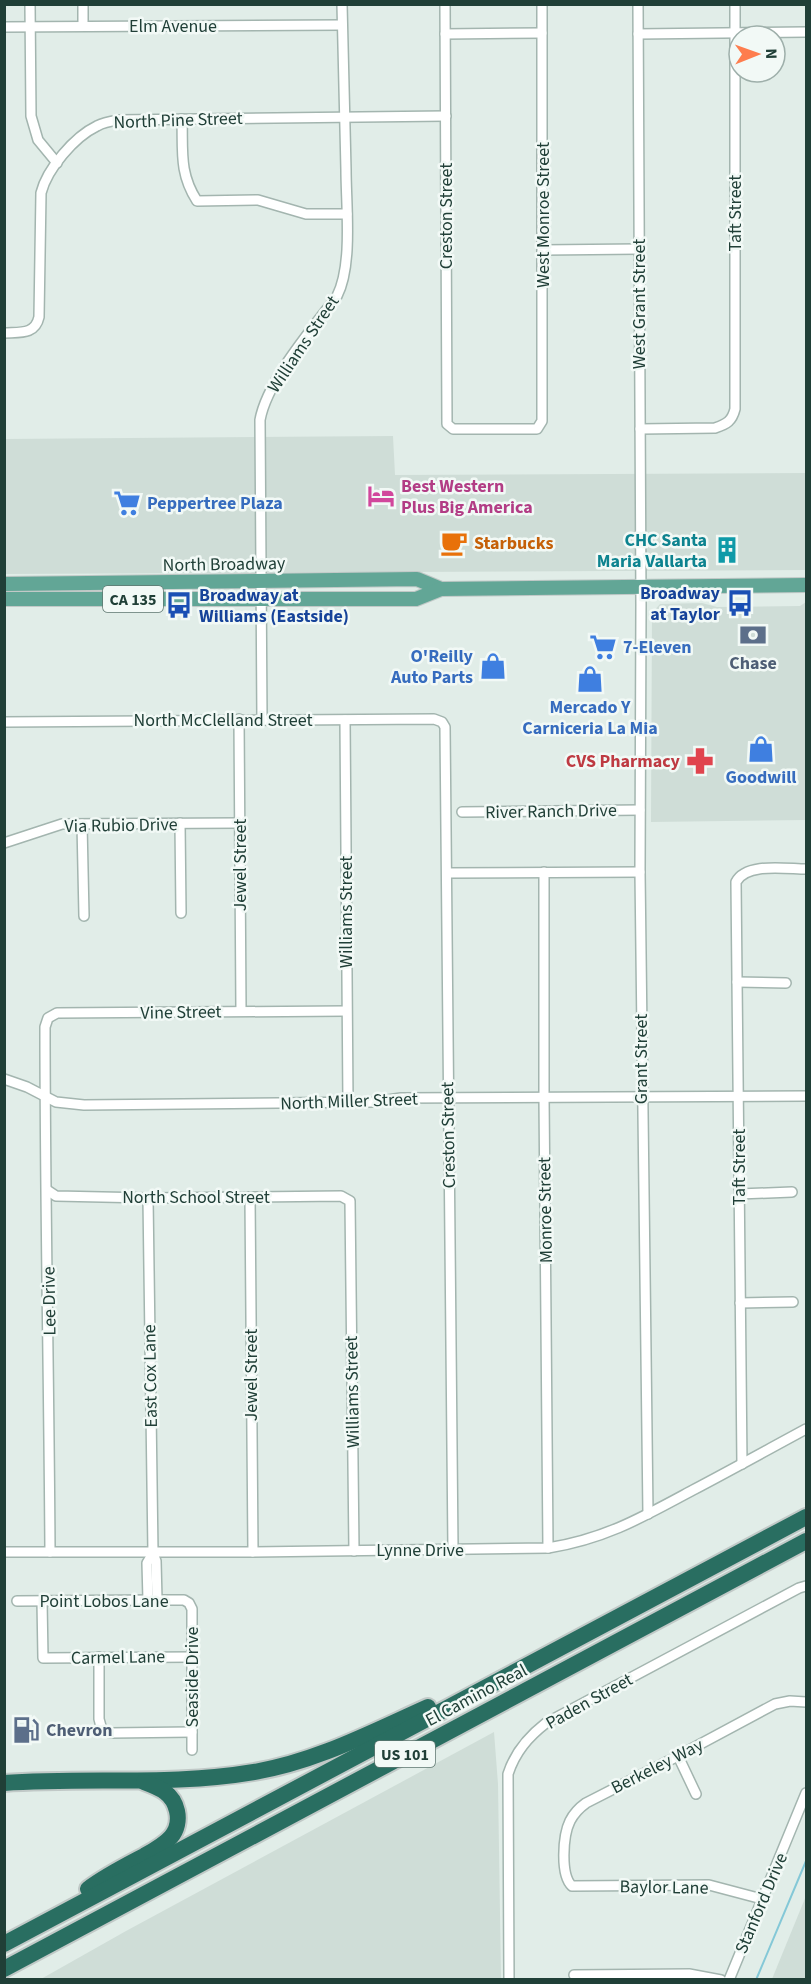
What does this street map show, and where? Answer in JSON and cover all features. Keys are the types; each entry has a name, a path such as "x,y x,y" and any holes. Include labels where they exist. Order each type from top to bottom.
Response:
{"highway":[{"name":"El Camino Real","path":"4,1944 807,1517"},
{"name":"El Camino Real","path":"4,1969 807,1541"},
{"path":"4,1783 141,1780 227,1776 256,1772 292,1764 328,1751 437,1703 478,1692"},
{"path":"51,1920 96,1884 171,1837 177,1826 178,1814 175,1804 169,1794 141,1780"}],"main road":[{"name":"North Broadway","path":"4,584 417,579 441,589"},
{"name":"North Broadway","path":"4,599 416,599 441,589 807,585"}],"street":[{"path":"30,4 33,128 38,140 57,163"},
{"path":"82,4 83,26"},
{"name":"Williams Street","path":"262,720 259,442 261,414 274,382 342,285 345,273 347,214 342,4"},
{"name":"Creston Street","path":"445,4 447,424 450,427 532,429 541,426"},
{"name":"West Monroe Street","path":"541,426 542,4"},
{"name":"West Grant Street","path":"638,4 641,604"},
{"name":"Taft Street","path":"735,4 735,24"},
{"name":"Elm Avenue","path":"4,27 342,25"},
{"path":"638,33 727,32"},
{"path":"787,32 807,32"},
{"path":"445,34 542,33"},
{"name":"Taft Street","path":"640,429 715,428 731,420 735,409 735,84"},
{"name":"North Pine Street","path":"4,333 27,332 37,324 41,193 47,176 68,149 97,125 119,120 446,116"},
{"path":"182,119 183,172 188,187 197,201 258,200 306,214 347,214"},
{"path":"543,250 639,249"},
{"name":"Grant Street","path":"641,604 640,872 648,1514"},
{"name":"North McClelland Street","path":"4,722 239,719 434,719 442,722"},
{"name":"Jewel Street","path":"239,719 241,1011"},
{"name":"Williams Street","path":"345,720 348,1103"},
{"name":"Creston Street","path":"442,722 446,730 453,1550"},
{"name":"River Ranch Drive","path":"462,812 640,810"},
{"path":"180,823 181,913"},
{"name":"Via Rubio Drive","path":"4,843 62,824 239,823"},
{"path":"82,824 84,916"},
{"name":"Taft Street","path":"742,1464 736,882 744,872 753,869 807,869"},
{"name":"Monroe Street","path":"544,872 548,1548"},
{"path":"447,873 640,872"},
{"path":"737,982 786,983"},
{"name":"Vine Street","path":"45,1049 45,1027 48,1018 57,1014 346,1011"},
{"name":"Lee Drive","path":"45,1049 50,1552"},
{"name":"North Miller Street","path":"4,1079 27,1087 56,1102 84,1106 348,1103 401,1098 448,1097 807,1096"},
{"name":"North School Street","path":"47,1190 56,1196 148,1198 341,1196 347,1198"},
{"path":"739,1194 792,1192"},
{"name":"Jewel Street","path":"250,1197 253,1552"},
{"name":"East Cox Lane","path":"148,1198 153,1553 156,1561 152,1600"},
{"name":"Williams Street","path":"347,1198 350,1201 354,1551"},
{"path":"740,1303 793,1302"},
{"name":"Lynne Drive","path":"4,1552 153,1553 548,1548 573,1544 603,1535 648,1514 807,1429"},
{"name":"Paden Street","path":"509,1980 508,1774 512,1760 522,1746 533,1733 546,1724 799,1588 807,1586"},
{"name":"Point Lobos Lane","path":"17,1601 184,1600 190,1604"},
{"name":"Carmel Lane","path":"42,1601 43,1658 192,1657"},
{"name":"Seaside Drive","path":"190,1604 192,1610 192,1750"},
{"path":"99,1657 99,1719 102,1730 111,1733 192,1732"},
{"name":"Berkeley Way","path":"566,1881 564,1873 566,1834 569,1822 577,1810 586,1803 775,1704 790,1701 807,1702"},
{"path":"678,1756 696,1794"},
{"name":"Stanford Drive","path":"729,1980 807,1793"},
{"name":"Baylor Lane","path":"566,1881 572,1886 709,1886 762,1899"},
{"path":"574,1975 689,1974 721,1980"}],"shaded area":[{"path":"393,436 395,475 806,473 806,570 5,574 4,439"},
{"path":"806,602 806,820 651,822 652,613 660,604 702,603 717,607 800,606"},
{"path":"494,1732 498,1784 501,1979 41,1979 126,1931"},
{"path":"806,1896 806,1979 772,1979"}],"waterway":[{"path":"756,1980 806,1861"}],"place":[{"name":"Best Western Plus Big America","path":"381,496"},
{"name":"Peppertree Plaza","path":"127,503"},
{"name":"Starbucks","path":"454,543"},
{"name":"CHC Santa Maria Vallarta","path":"727,550"},
{"name":"Broadway at Taylor","path":"740,603"},
{"name":"Broadway at Williams (Eastside)","path":"179,605"},
{"name":"Chase","path":"753,635"},
{"name":"7-Eleven","path":"603,647"},
{"name":"O'Reilly Auto Parts","path":"493,666"},
{"name":"Mercado Y Carniceria La Mia","path":"590,679"},
{"name":"Goodwill","path":"761,749"},
{"name":"CVS Pharmacy","path":"700,761"},
{"name":"Chevron","path":"26,1730"}]}
